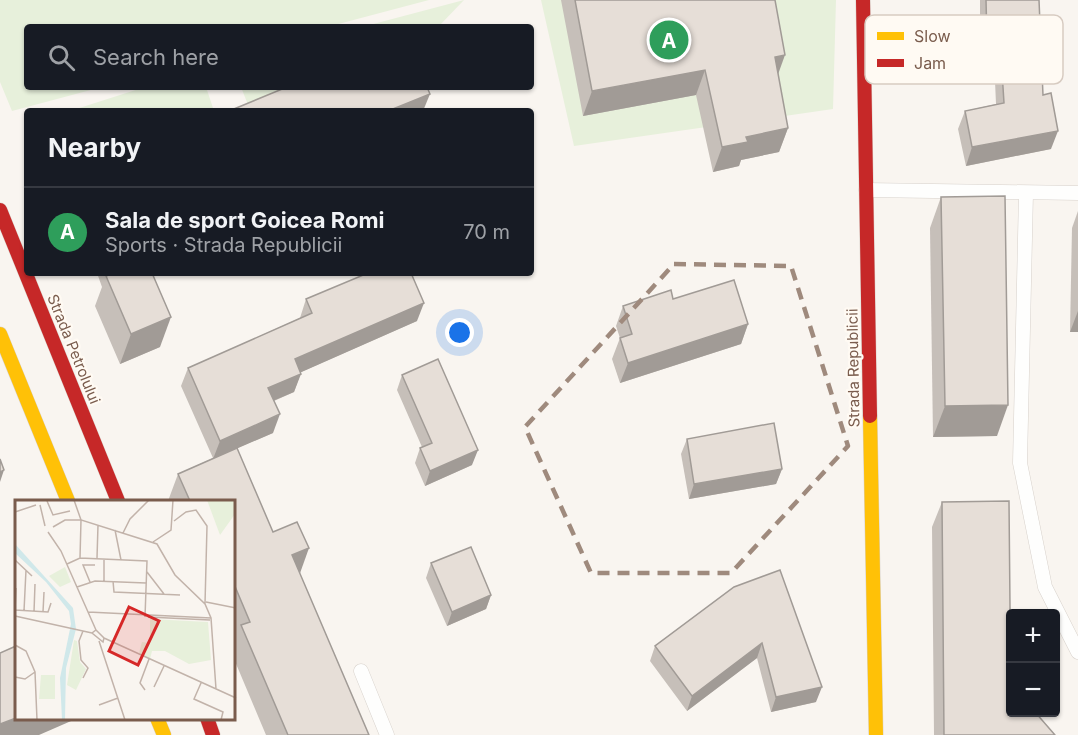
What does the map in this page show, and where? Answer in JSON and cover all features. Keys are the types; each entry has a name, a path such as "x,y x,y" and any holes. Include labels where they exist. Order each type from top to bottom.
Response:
{"main road":[{"name":"Strada Republicii","path":"863,0 875,735"},
{"name":"Strada Petrolului","path":"0,210 40,323 118,500"},
{"path":"4,336 68,500"},
{"path":"158,720 164,735"},
{"path":"208,720 213,735"}],"lane":[{"path":"866,190 1078,193"},
{"path":"1026,193 1020,463 1045,587 1078,652"},
{"path":"361,671 387,735"}],"highlighted area":[{"path":"674,264 791,266 848,446 731,573 591,573 525,427"}],"green space":[{"path":"0,0 429,0 338,24 24,24 24,90 91,90 12,111 0,82"},
{"path":"464,0 441,24 373,24"},
{"path":"541,0 836,0 833,109 574,146"},
{"path":"136,90 207,90 213,108 79,108"},
{"path":"242,90 296,90 255,108 249,108"}],"building":[{"path":"575,0 775,0 785,55 775,57 788,128 746,137 748,142 722,147 705,70 592,91"},
{"path":"986,0 1039,0 1040,15 986,15"},
{"path":"1003,84 1043,84 1043,95 1051,93 1058,131 972,147 965,111 1004,103"},
{"path":"280,90 428,90 430,94 395,108 236,108"},
{"path":"1005,196 1008,405 945,406 941,197"},
{"path":"106,276 153,276 171,317 131,334"},
{"path":"361,276 412,276 424,303 295,359 301,374 268,388 280,414 220,441 188,368 312,313 306,299"},
{"path":"734,280 748,324 628,363 620,338 632,334 623,306 671,290 673,299"},
{"path":"438,359 478,450 430,471 420,448 432,443 402,375"},
{"path":"774,423 782,469 694,484 687,439"},
{"path":"237,448 273,532 297,522 309,548 292,555 369,735 288,735 241,625 250,622 236,589 236,500 190,500 178,474"},
{"path":"0,459 4,470 0,472"},
{"path":"1009,501 1010,609 1006,609 1006,717 1039,717 1055,735 944,735 942,502"},
{"path":"471,547 491,595 452,612 431,563"},
{"path":"780,570 822,687 776,697 762,643 692,696 655,646 734,587"},
{"path":"15,646 15,718 0,724 0,653"}],"traffic: slow":[{"path":"0,334 68,500"},
{"path":"870,416 876,735"},
{"path":"158,720 164,735"}],"traffic: jam":[{"path":"863,0 870,416"},
{"path":"0,210 24,269"},
{"path":"27,276 118,500"},
{"path":"208,720 213,735"}],"place":[{"name":"Sala de sport Goicea Romi","path":"669,40"}]}
